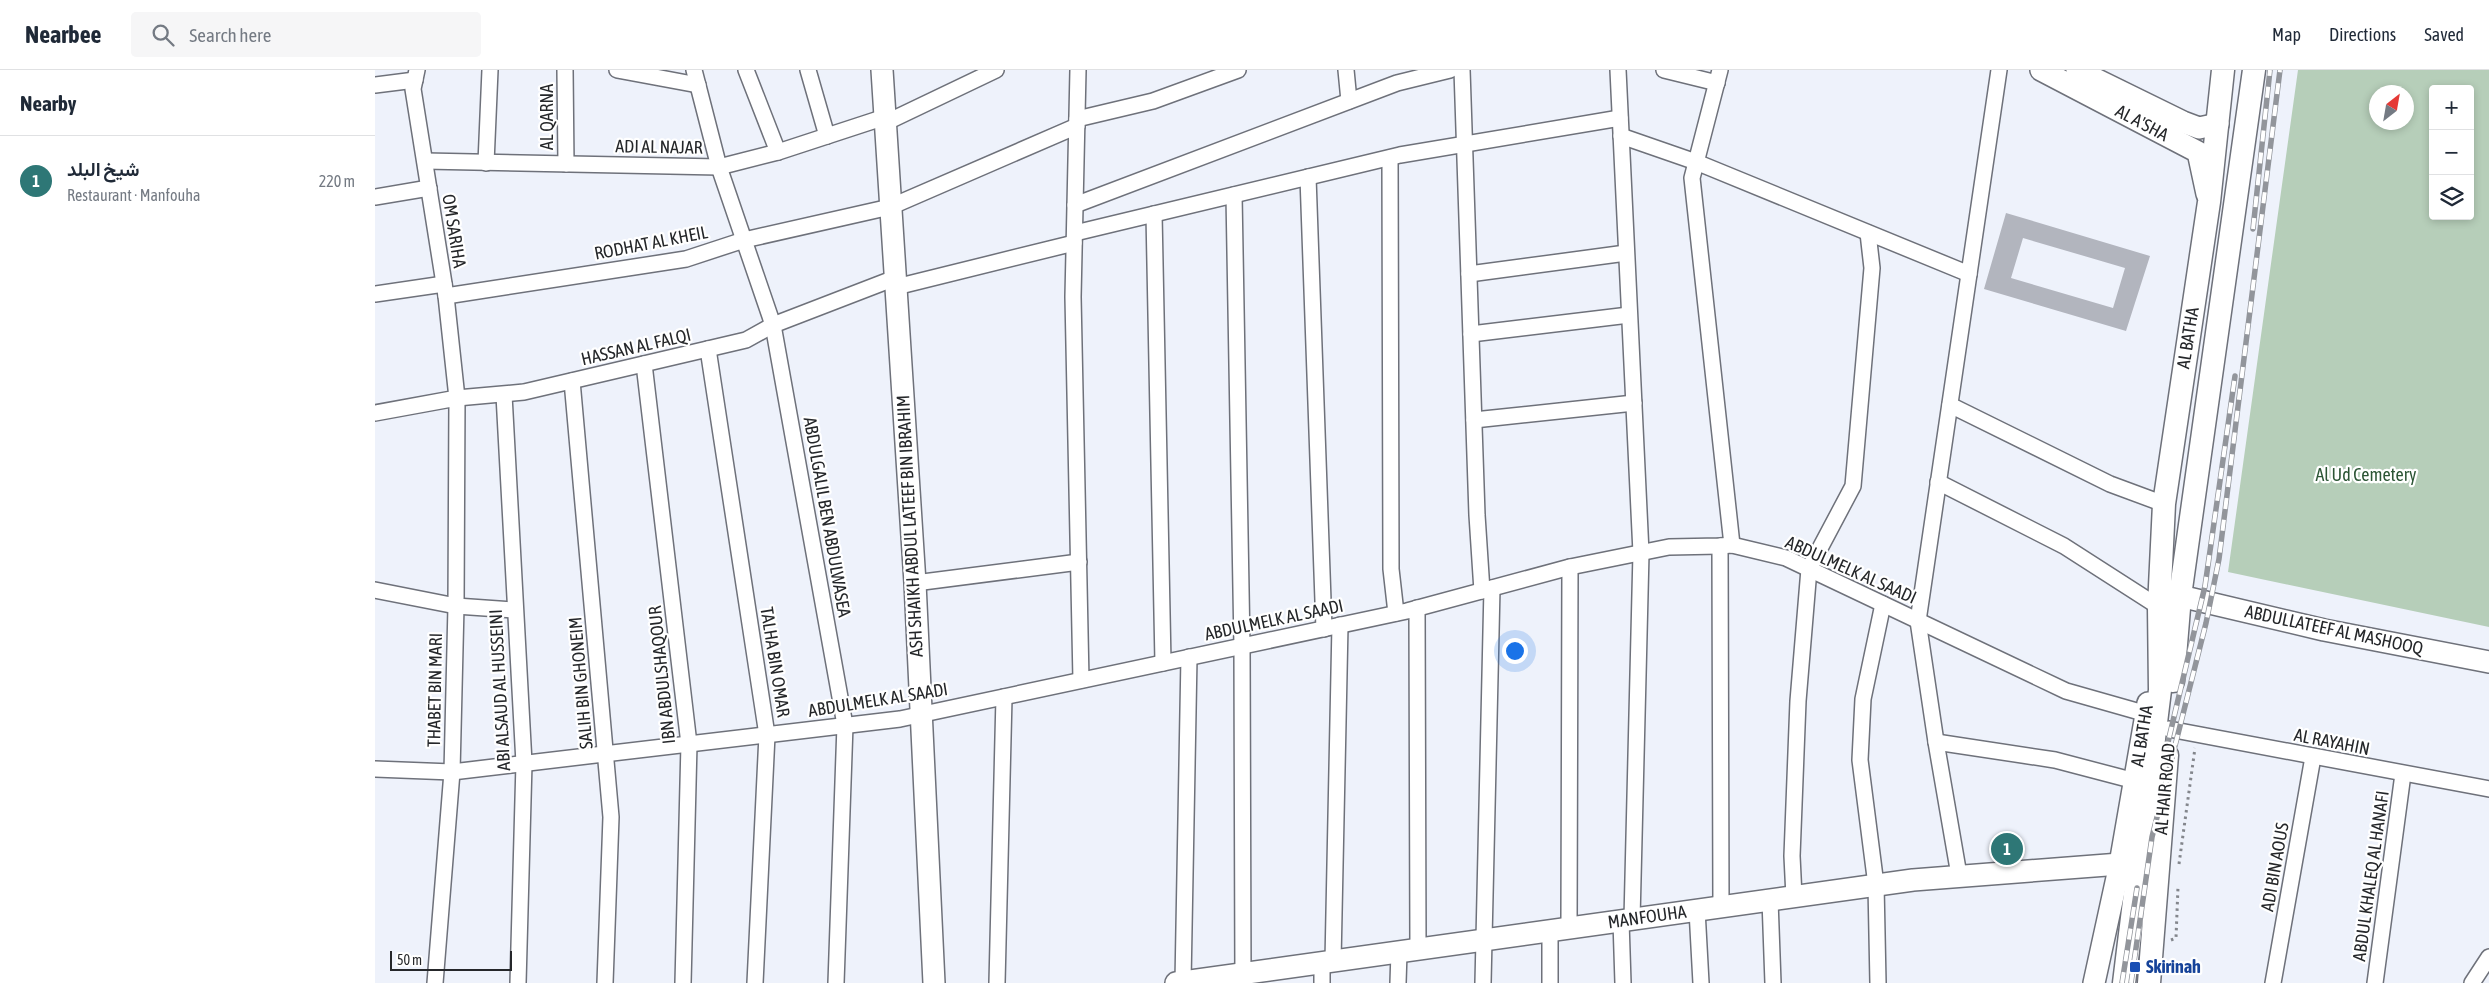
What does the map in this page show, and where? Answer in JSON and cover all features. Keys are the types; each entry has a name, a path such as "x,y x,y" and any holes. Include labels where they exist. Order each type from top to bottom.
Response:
{"main road":[{"name":"AL BATHA","path":"2157,724 2160,690 2159,607 2164,504 2209,202 2219,124 2223,70"},
{"name":"AL BATHA","path":"2180,596 2254,70"},
{"name":"AL HAIR ROAD","path":"2124,983 2157,724 2180,596"},
{"name":"AL HAIR ROAD","path":"2149,983 2157,724"}],"street":[{"path":"486,163 490,70"},
{"name":"AL QARNA","path":"565,70 566,164"},
{"path":"617,70 698,85"},
{"name":"ABDULGALIL BEN ABDULWASEA","path":"694,70 719,167 773,325 845,725 835,983"},
{"path":"746,70 779,152"},
{"path":"808,70 827,136"},
{"name":"ASH SHAIKH ABDUL LATEEF BIN IBRAHIM","path":"882,70 915,583 934,983"},
{"name":"ADI AL NAJAR","path":"425,162 719,167 779,152 885,120 996,70"},
{"path":"1078,70 1073,297 1081,680"},
{"name":"RODHAT AL KHEIL","path":"375,294 445,290 687,259 744,240 890,207 1077,123 1153,101 1238,70"},
{"path":"1346,70 1349,101"},
{"path":"1075,205 1397,83 1450,70"},
{"path":"1462,70 1474,420 1487,589 1483,983"},
{"path":"1618,70 1641,553 1623,983"},
{"path":"1664,70 1718,77 1692,178 1726,546 1721,907"},
{"path":"1959,875 1935,742 1918,621 1999,70"},
{"name":"AL A'SHA","path":"2041,70 2198,152 2209,202"},
{"name":"AL A'SHA","path":"2077,70 2183,122 2199,128 2219,124"},
{"path":"375,84 416,75"},
{"name":"OM SARIHA","path":"416,75 413,89 445,290 457,398"},
{"name":"HASSAN AL FALQI","path":"375,413 457,398 504,395 746,340 773,325 895,283 1075,238 1154,214 1308,177 1390,158 1620,118"},
{"path":"1621,136 1697,162 1969,274"},
{"path":"1390,158 1391,569 1396,613"},
{"path":"1308,177 1324,629"},
{"path":"375,197 429,188"},
{"path":"1234,195 1242,646 1244,978"},
{"path":"1154,214 1163,663"},
{"path":"1793,897 1791,856 1798,701 1809,569 1853,486 1872,268 1868,233"},
{"path":"1469,274 1627,253"},
{"path":"1471,334 1629,315"},
{"name":"TALHA BIN OMAR","path":"708,349 767,735 755,983"},
{"name":"IBN ABDULSHAQOUR","path":"644,364 689,744 683,983"},
{"name":"SALIH BIN GHONEIM","path":"572,381 611,817 605,983"},
{"name":"ABI ALSAUD AL HUSSEINI","path":"504,395 524,764 518,983"},
{"name":"THABET BIN MARI","path":"435,983 452,772 456,606 457,398"},
{"path":"1474,420 1633,403"},
{"path":"1950,405 2110,484 2164,504"},
{"path":"1938,482 2064,546 2159,607"},
{"name":"ABDULMELK AL SAADI","path":"375,769 452,772 920,715 1396,613 1570,567 1669,547 1726,546 1786,558 2066,691 2157,724"},
{"path":"915,583 1079,562"},
{"path":"1550,983 1559,930 1570,567"},
{"path":"375,590 456,606 515,610"},
{"name":"ABDULLATEEF AL MASHOOQ","path":"2180,596 2324,630 2489,662"},
{"path":"1878,983 1876,886 1860,760 1863,699 1883,604"},
{"path":"1398,983 1409,951 1417,608"},
{"path":"1325,969 1340,625"},
{"path":"1179,982 1189,657"},
{"path":"997,983 1004,697"},
{"name":"AL RAYAHIN","path":"2157,724 2197,734 2313,757 2489,789"},
{"name":"AL BATHA","path":"2095,983 2135,781 2157,724"},
{"path":"1935,742 2055,760 2135,781"},
{"name":"ADI BIN AOUS","path":"2273,983 2313,757"},
{"name":"ABDUL KHALEQ AL HANAFI","path":"2375,983 2403,774"},
{"name":"MANFOUHA","path":"1179,982 1244,978 1325,969 1409,951 1483,940 1959,875 2120,864"},
{"path":"1770,900 1773,983"},
{"path":"1697,910 1701,983"},
{"path":"2472,983 2489,958"}],"path":[{"path":"2179,865 2197,734"}],"green space":[{"name":"Al Ud Cemetery","path":"2298,70 2489,70 2489,627 2228,572"}],"building":[{"path":"2006,213 2150,256 2126,331 1984,289","holes":["2023,238 2125,268 2113,308 2011,278"]}],"railway":[{"path":"2253,229 2270,70"},
{"path":"2131,983 2152,837 2206,623 2219,559 2280,70"},
{"path":"2164,759 2205,586 2235,376"},
{"path":"2122,983 2137,888"}],"place":[{"name":"شيخ البلد","path":"2007,849"},
{"name":"Skirinah","path":"2135,967"}]}
